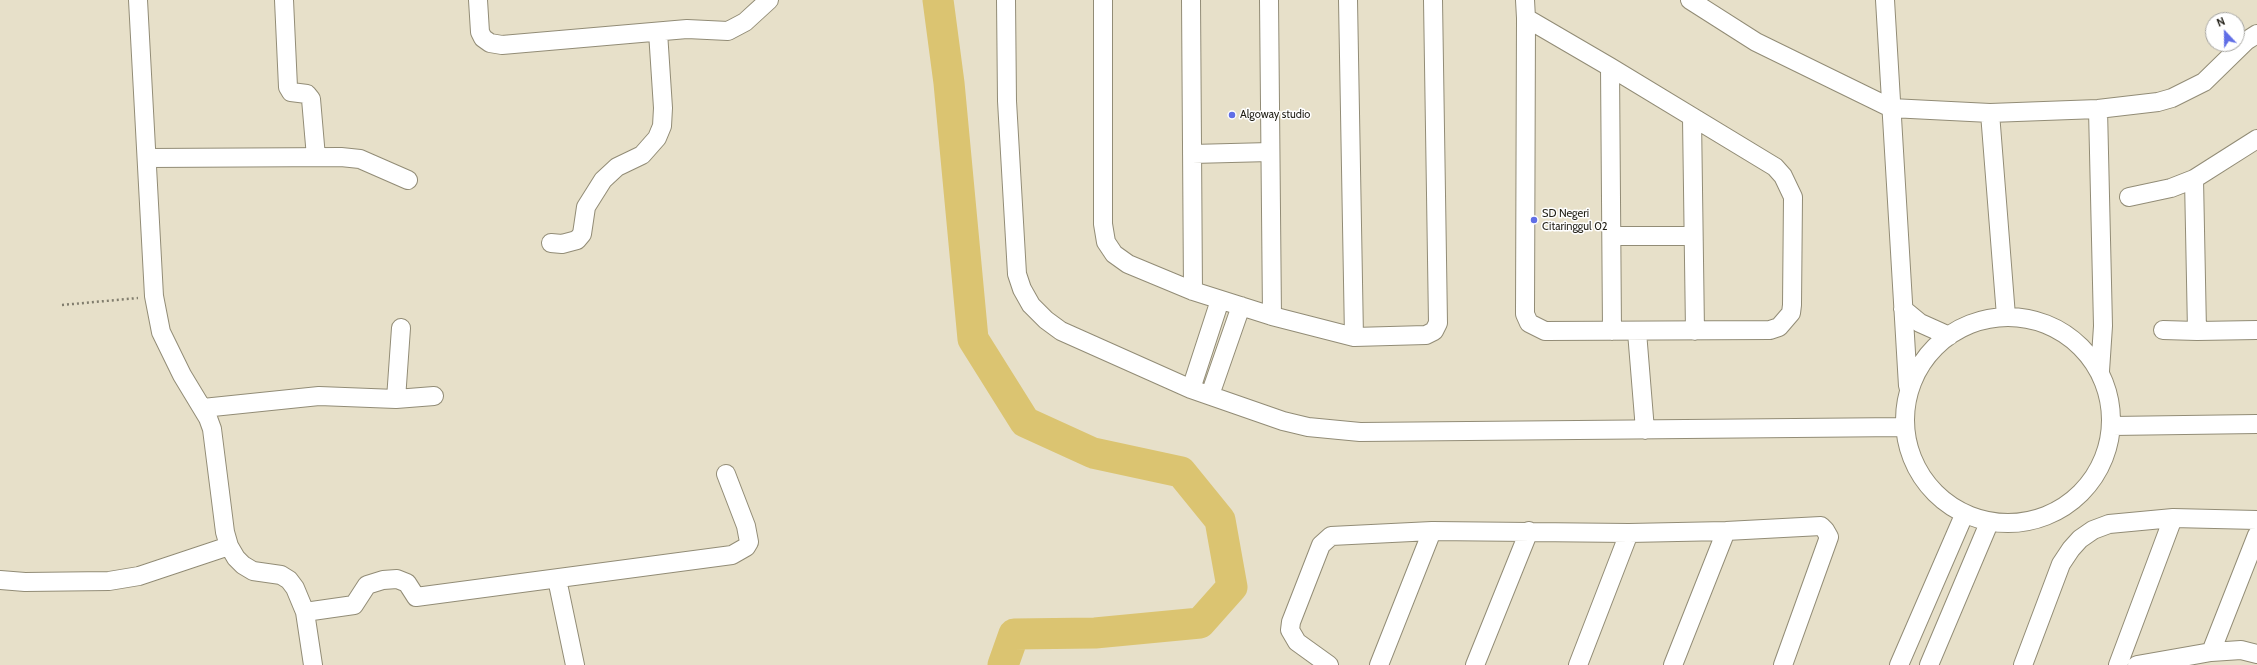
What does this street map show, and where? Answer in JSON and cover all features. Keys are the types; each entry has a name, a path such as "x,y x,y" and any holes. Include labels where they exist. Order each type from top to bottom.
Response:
{"street":[{"path":"138,0 156,314 163,338 182,375 203,408 212,429 228,546 236,558 243,565 253,571 281,575 289,580 298,594 306,612 313,665"},
{"path":"284,0 289,90 307,94 311,99 316,157"},
{"path":"478,0 480,32 487,41 502,45 696,29 720,32 728,31 745,22 769,0"},
{"path":"1006,0 1007,101 1018,274 1022,289 1031,305 1046,320 1061,330 1191,388 1283,421 1308,427 1360,432 1903,427"},
{"path":"1104,0 1102,224 1106,242 1114,254 1128,264 1220,300 1272,316 1354,337 1426,335 1434,331 1438,323 1433,0"},
{"path":"1191,0 1193,290"},
{"path":"1269,0 1272,316"},
{"path":"1348,0 1354,337"},
{"path":"1525,0 1525,314 1529,323 1544,331 1637,332 1770,330 1786,321 1791,313 1792,305 1793,197 1783,176 1775,167 1526,18"},
{"path":"1690,0 1756,42 1891,108 1990,113 2098,109 2158,102 2188,91 2216,72 2246,41 2257,34"},
{"path":"1885,0 1908,389"},
{"path":"550,243 562,244 577,240 582,234 586,207 603,180 617,167 642,155 657,138 662,126 663,108 658,32"},
{"path":"1610,67 1612,331"},
{"path":"2098,109 2103,326 2100,371"},
{"path":"1990,113 2006,316"},
{"path":"1692,118 1694,331"},
{"path":"2129,197 2171,188 2194,179 2257,139"},
{"path":"1192,154 1270,152"},
{"path":"148,158 316,157 360,159 408,180"},
{"path":"2194,179 2197,331"},
{"path":"1612,236 1693,236"},
{"path":"1191,388 1220,300"},
{"path":"1210,395 1241,306"},
{"path":"1903,309 1920,323 1949,336"},
{"path":"2006,316 2044,322 2076,342 2100,371 2110,398 2112,426 2106,455 2096,474 2072,502 2047,516 2019,524 1989,523 1964,515 1933,494 1912,463 1903,427 1904,408 1908,389 1919,365 1936,345 1956,330 1981,320 2006,316"},
{"path":"396,399 401,328"},
{"path":"2163,330 2257,330"},
{"path":"1637,332 1645,430"},
{"path":"203,408 319,396 396,399 434,396"},
{"path":"2112,426 2257,424"},
{"path":"306,612 354,605 367,585 384,580 397,579 407,583 416,597 732,555 741,552 749,542 748,535 726,474"},
{"path":"1899,665 1964,515"},
{"path":"2023,665 2061,564 2070,549 2080,539 2108,524 2173,518 2257,520"},
{"path":"2118,665 2173,518"},
{"path":"1929,665 1989,523"},
{"path":"1329,665 1297,642 1290,630 1291,622 1325,540 1336,534 1432,531 1629,533 1726,531 1821,526 1829,537 1783,665"},
{"path":"1379,665 1432,531"},
{"path":"1475,665 1529,531"},
{"path":"1673,665 1726,531"},
{"path":"1578,665 1629,533"},
{"path":"2212,652 2257,535"},
{"path":"0,580 25,582 109,581 139,576 228,546"},
{"path":"557,579 575,665"},
{"path":"2137,665 2212,652 2241,650 2257,654"}],"path":[{"path":"62,305 154,296"}],"waterway":[{"path":"938,0 949,83 973,339 1025,422 1093,453 1181,472 1220,520 1232,587 1200,623 1095,633 1014,634 1003,665"}],"place":[{"name":"Algoway studio","path":"1232,115"},
{"name":"SD Negeri Citaringgul 02","path":"1534,220"}]}
